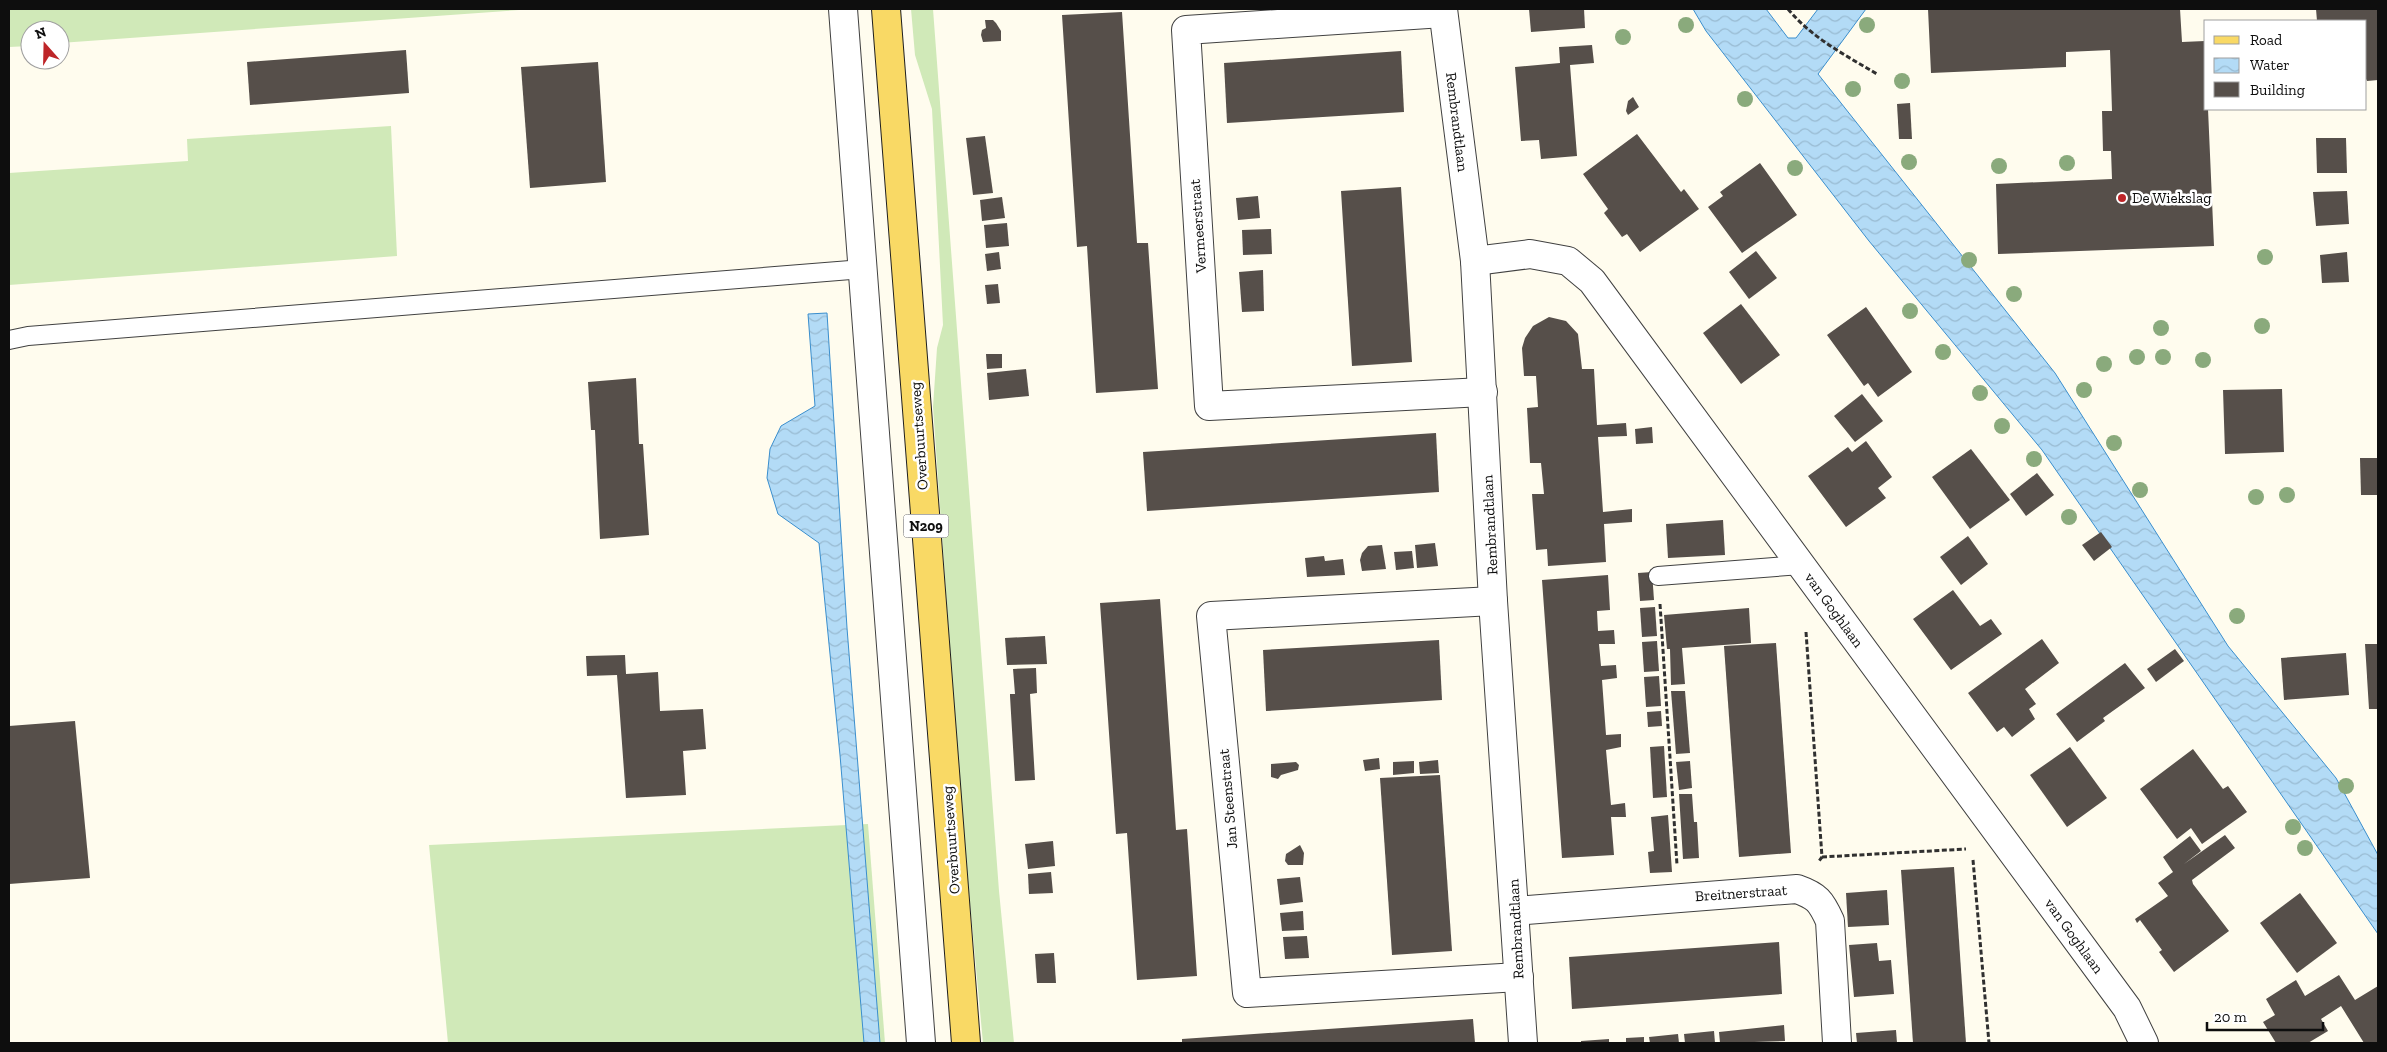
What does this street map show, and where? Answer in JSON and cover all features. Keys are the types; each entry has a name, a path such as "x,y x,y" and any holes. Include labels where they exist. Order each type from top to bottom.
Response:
{"main road":[{"name":"Overbuurtseweg","path":"886,9 966,1043"}],"street":[{"path":"843,9 921,1043"},
{"name":"Rembrandtlaan","path":"1443,11 1475,261 1493,601 1523,1043"},
{"name":"Vermeerstraat","path":"1443,11 1186,30 1209,406 1483,392"},
{"name":"van Goghlaan","path":"1475,261 1530,254 1568,261 1592,280 2127,1008 2144,1043"},
{"name":"Jan Steenstraat","path":"1493,601 1211,616 1247,993 1519,977"},
{"name":"Breitnerstraat","path":"1515,912 1797,889 1814,894 1823,906 1830,921 1837,1043"}],"lane":[{"path":"9,340 28,336 863,269"},
{"path":"1658,576 1801,565"}],"path":[{"path":"1788,9 1802,25 1839,52 1877,74"},
{"path":"1658,576 1680,898"},
{"path":"1797,889 1822,857 1805,623"},
{"path":"1822,857 1972,848"},
{"path":"1973,858 1989,1043"}],"green space":[{"path":"9,9 534,9 70,42 70,20 20,20 20,46 9,47"},
{"path":"911,9 933,9 999,891 1014,1043 983,1043 961,807 933,407 937,348 943,325 932,109 915,55"},
{"path":"391,126 397,256 9,285 9,173 188,161 187,139"},
{"path":"868,824 885,1043 448,1043 429,845"}],"water":[{"path":"1693,9 1766,9 1788,38 1796,38 1818,9 1866,9 1818,74 2055,373 2228,646 2336,778 2378,855 2378,934 2042,450 1869,241 1706,31"},
{"path":"827,313 847,628 880,1043 864,1043 840,755 819,543 778,514 767,478 770,449 781,426 815,406 808,314"}],"building":[{"path":"1529,9 1584,9 1585,28 1531,32"},
{"path":"1928,9 2180,9 2182,42 2204,41 2204,110 2208,110 2214,246 1998,254 1996,184 2112,179 2111,151 2103,151 2102,111 2112,111 2110,50 2066,52 2066,67 1931,73"},
{"path":"2316,9 2378,9 2378,80 2367,81 2367,20 2317,20"},
{"path":"1122,12 1137,243 1148,243 1158,389 1096,393 1087,246 1077,247 1062,15"},
{"path":"985,20 993,20 996,23 1001,31 1001,41 983,42 981,35 982,30 986,28"},
{"path":"1592,45 1594,63 1570,65 1577,156 1541,159 1539,140 1521,141 1515,67 1560,63 1559,47"},
{"path":"406,50 409,93 250,105 247,62"},
{"path":"1401,51 1404,112 1227,123 1224,63"},
{"path":"598,62 606,182 530,188 521,67"},
{"path":"1633,97 1639,107 1628,115 1626,111 1628,101"},
{"path":"1910,103 1912,139 1899,139 1897,104"},
{"path":"1637,134 1681,192 1684,189 1699,209 1640,252 1627,234 1622,237 1604,213 1608,209 1583,174"},
{"path":"985,136 993,193 973,195 966,138"},
{"path":"2316,138 2346,138 2347,173 2317,173"},
{"path":"1760,163 1797,215 1742,253 1708,207 1723,196 1720,192"},
{"path":"1401,187 1412,362 1352,366 1341,191"},
{"path":"2347,191 2349,224 2316,226 2313,192"},
{"path":"1258,196 1260,218 1238,220 1236,198"},
{"path":"1002,197 1005,218 982,221 980,200"},
{"path":"1007,223 1009,246 986,248 984,225"},
{"path":"1271,229 1272,254 1243,255 1242,230"},
{"path":"1756,251 1777,278 1749,299 1729,272"},
{"path":"999,252 1001,269 987,271 985,254"},
{"path":"2347,252 2349,282 2322,283 2320,255"},
{"path":"1263,270 1264,311 1242,312 1239,272"},
{"path":"998,284 1000,303 987,304 985,285"},
{"path":"1741,304 1780,355 1741,384 1703,333"},
{"path":"1866,307 1912,372 1878,397 1868,383 1864,386 1827,335"},
{"path":"1549,317 1566,321 1578,334 1582,369 1594,369 1597,425 1626,423 1627,436 1598,437 1603,512 1632,509 1632,522 1604,524 1606,562 1548,566 1547,549 1536,550 1532,494 1544,494 1541,463 1530,463 1527,408 1538,407 1536,376 1524,376 1522,348 1525,338 1533,326"},
{"path":"986,354 1002,354 1002,368 987,369"},
{"path":"1026,369 1029,396 989,400 987,373"},
{"path":"636,378 639,444 643,444 649,535 600,539 595,430 591,430 588,382"},
{"path":"2282,389 2284,452 2225,454 2223,390"},
{"path":"1862,394 1883,421 1855,442 1834,416"},
{"path":"1652,427 1653,443 1636,444 1635,429"},
{"path":"1436,433 1439,492 1147,511 1143,452"},
{"path":"1866,441 1892,477 1878,488 1886,498 1846,527 1808,476 1848,447 1852,452"},
{"path":"1971,449 2010,500 1970,529 1932,477"},
{"path":"2360,458 2378,458 2378,495 2361,495"},
{"path":"2037,473 2054,495 2026,516 2010,494"},
{"path":"1723,520 1725,555 1668,558 1666,524"},
{"path":"2101,532 2112,547 2094,561 2082,545"},
{"path":"1968,536 1988,564 1961,585 1940,557"},
{"path":"1435,543 1438,566 1417,568 1415,545"},
{"path":"1382,545 1386,569 1362,571 1360,560 1362,553 1368,546"},
{"path":"1412,551 1414,568 1396,570 1394,552"},
{"path":"1324,556 1325,561 1343,559 1345,575 1307,577 1305,558"},
{"path":"1652,572 1654,600 1640,601 1638,573"},
{"path":"1608,575 1610,610 1597,611 1598,631 1614,630 1615,644 1599,644 1601,666 1616,665 1617,678 1602,680 1606,735 1621,734 1621,747 1606,750 1611,805 1625,803 1626,817 1611,817 1614,855 1562,858 1542,580"},
{"path":"1953,590 1980,626 1991,619 2002,634 1951,670 1913,619"},
{"path":"1160,599 1176,830 1187,829 1197,976 1137,980 1127,833 1116,834 1100,603"},
{"path":"1655,607 1657,636 1642,637 1640,608"},
{"path":"1749,608 1751,643 1682,648 1685,684 1671,685 1670,649 1667,649 1664,615"},
{"path":"1045,636 1047,664 1007,665 1005,638"},
{"path":"2042,639 2059,663 2025,689 2036,704 2029,709 2035,719 2012,737 2004,727 1997,732 1968,693"},
{"path":"1439,640 1442,700 1266,711 1263,650"},
{"path":"1657,641 1659,671 1644,672 1642,642"},
{"path":"1776,643 1791,853 1739,857 1724,646"},
{"path":"2365,644 2378,644 2378,709 2369,709"},
{"path":"2175,649 2184,661 2156,682 2147,669"},
{"path":"2346,653 2349,695 2284,700 2281,658"},
{"path":"625,655 626,674 658,672 660,711 703,709 706,749 683,751 686,795 626,798 617,675 587,676 586,656"},
{"path":"2125,663 2145,688 2103,718 2105,721 2077,742 2056,714"},
{"path":"1036,668 1037,693 1030,694 1035,780 1015,781 1010,696 1010,694 1015,694 1013,669"},
{"path":"1659,676 1661,706 1646,707 1644,677"},
{"path":"1671,691 1685,691 1690,753 1676,754"},
{"path":"1661,711 1662,726 1648,727 1647,712"},
{"path":"75,721 90,878 9,884 9,726"},
{"path":"1664,746 1667,797 1653,798 1650,747"},
{"path":"2070,747 2107,798 2067,827 2030,775"},
{"path":"2193,749 2223,789 2228,786 2247,812 2202,844 2191,828 2177,839 2140,789"},
{"path":"1379,758 1380,769 1365,771 1363,760"},
{"path":"1438,760 1439,773 1420,774 1419,762"},
{"path":"1414,761 1414,773 1393,775 1393,762"},
{"path":"1690,761 1692,788 1679,790 1676,762"},
{"path":"1296,762 1299,765 1298,770 1281,775 1278,779 1271,777 1271,764"},
{"path":"1440,775 1452,951 1392,955 1380,778"},
{"path":"1679,794 1692,794 1694,822 1697,822 1699,858 1683,859"},
{"path":"1668,815 1672,872 1650,873 1648,852 1654,851 1651,817"},
{"path":"2225,835 2235,848 2192,880 2193,884 2229,931 2174,972 2159,952 2162,950 2140,920 2137,923 2135,919 2168,896 2158,883 2173,872 2163,857 2190,836 2201,851 2184,864"},
{"path":"1053,841 1055,866 1028,869 1025,844"},
{"path":"1300,845 1304,853 1303,865 1288,865 1285,861 1286,854"},
{"path":"1954,867 1966,1043 1913,1043 1901,870"},
{"path":"1051,872 1053,893 1029,894 1028,874"},
{"path":"1300,877 1303,902 1280,905 1277,879"},
{"path":"1887,890 1889,925 1848,927 1846,893"},
{"path":"2300,893 2337,943 2297,973 2260,923"},
{"path":"1303,911 1304,930 1282,931 1280,913"},
{"path":"1307,936 1309,958 1285,959 1283,937"},
{"path":"1779,942 1782,994 1572,1009 1569,957"},
{"path":"1877,943 1879,961 1891,960 1894,994 1854,997 1849,945"},
{"path":"1054,953 1056,983 1037,983 1035,954"},
{"path":"2339,975 2355,1000 2378,986 2378,1043 2364,1043 2341,1006 2321,1019 2328,1031 2308,1043 2276,1043 2263,1022 2275,1015 2266,999 2296,980 2305,996"},
{"path":"1473,1019 1475,1043 1182,1043 1182,1039"},
{"path":"1784,1025 1785,1041 1720,1043 1719,1032"},
{"path":"1896,1030 1897,1043 1857,1043 1856,1033"},
{"path":"1714,1031 1715,1043 1685,1043 1684,1034"},
{"path":"1678,1034 1679,1043 1650,1043 1649,1037"},
{"path":"1644,1037 1644,1043 1626,1043 1626,1038"},
{"path":"1609,1039 1609,1043 1581,1043 1581,1041"}],"place":[{"name":"De Wiekslag","path":"2122,198"}]}
